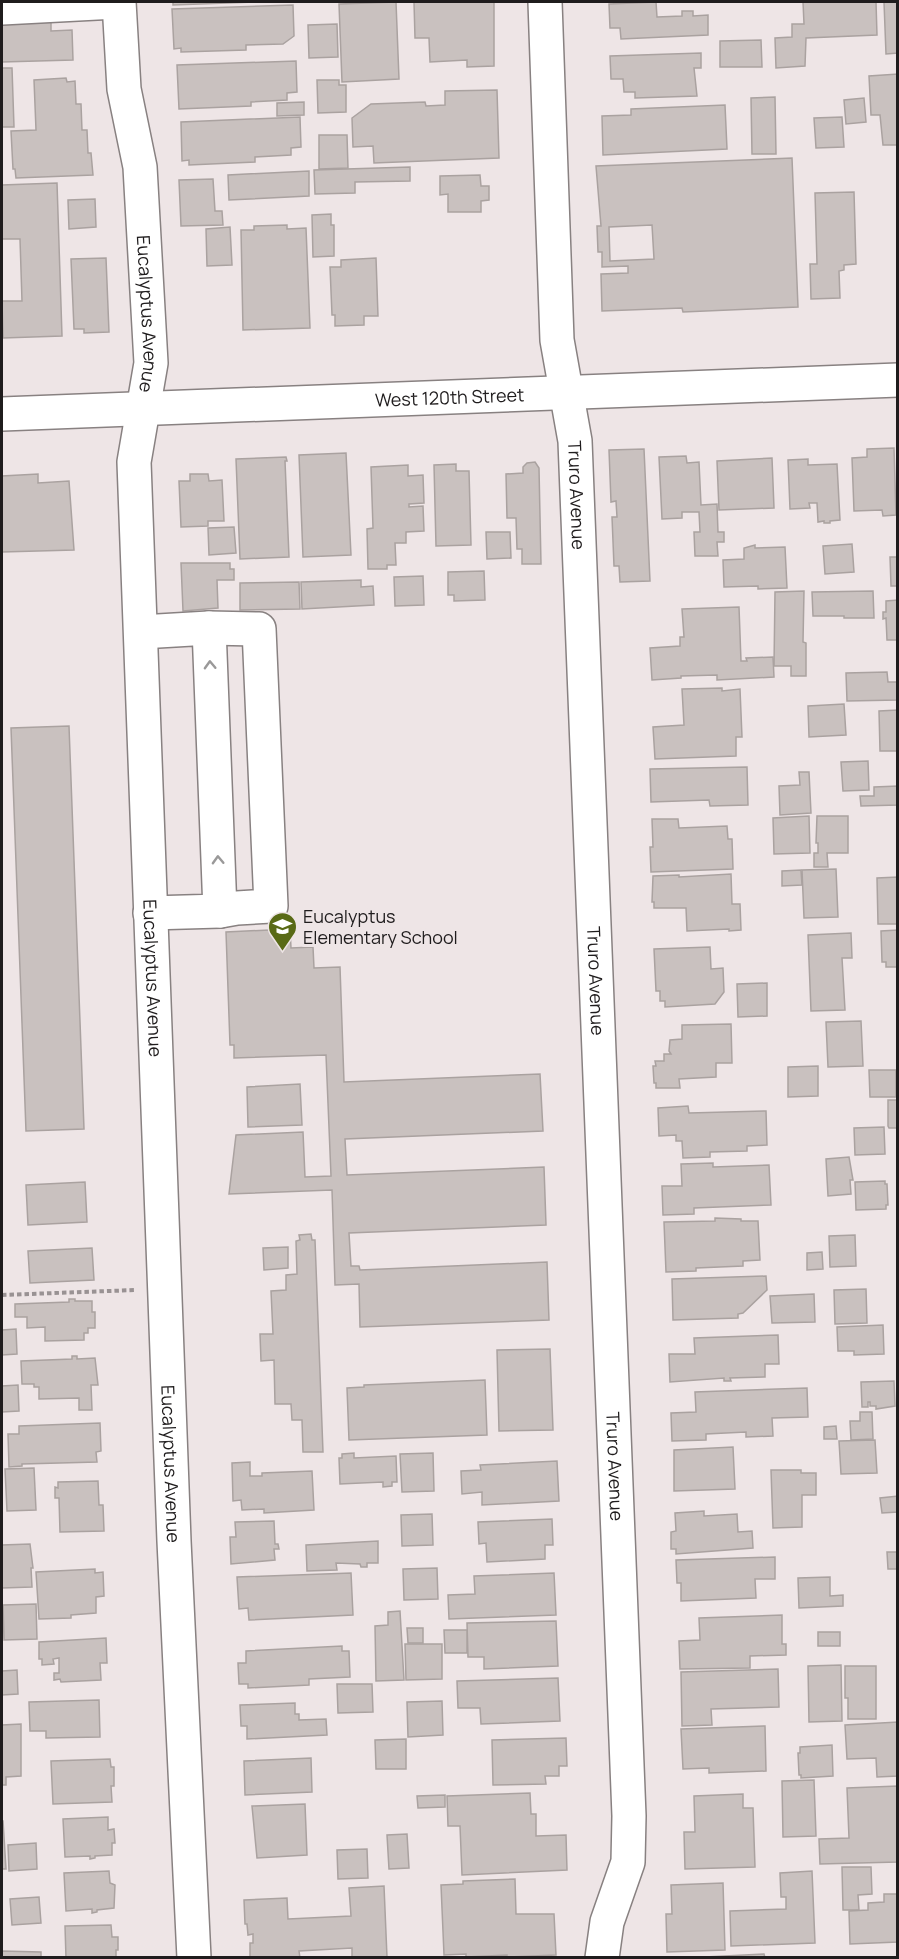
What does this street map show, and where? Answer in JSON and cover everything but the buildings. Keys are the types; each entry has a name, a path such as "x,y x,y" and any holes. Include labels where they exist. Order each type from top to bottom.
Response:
{"street":[{"path":"2,8 118,2"},
{"name":"Eucalyptus Avenue","path":"118,2 124,90 141,178 151,363 134,462 174,1541 194,1958"},
{"name":"Truro Avenue","path":"545,2 557,340 575,441 628,1816 628,1862 607,1923 602,1958"},
{"name":"West 120th Street","path":"2,414 897,380"},
{"path":"209,628 220,911"},
{"path":"141,632 209,628 259,629 271,906 220,911 150,913"}],"path":[{"path":"2,1296 136,1290"}],"place":[{"name":"Eucalyptus Elementary School","path":"282,952"}]}
